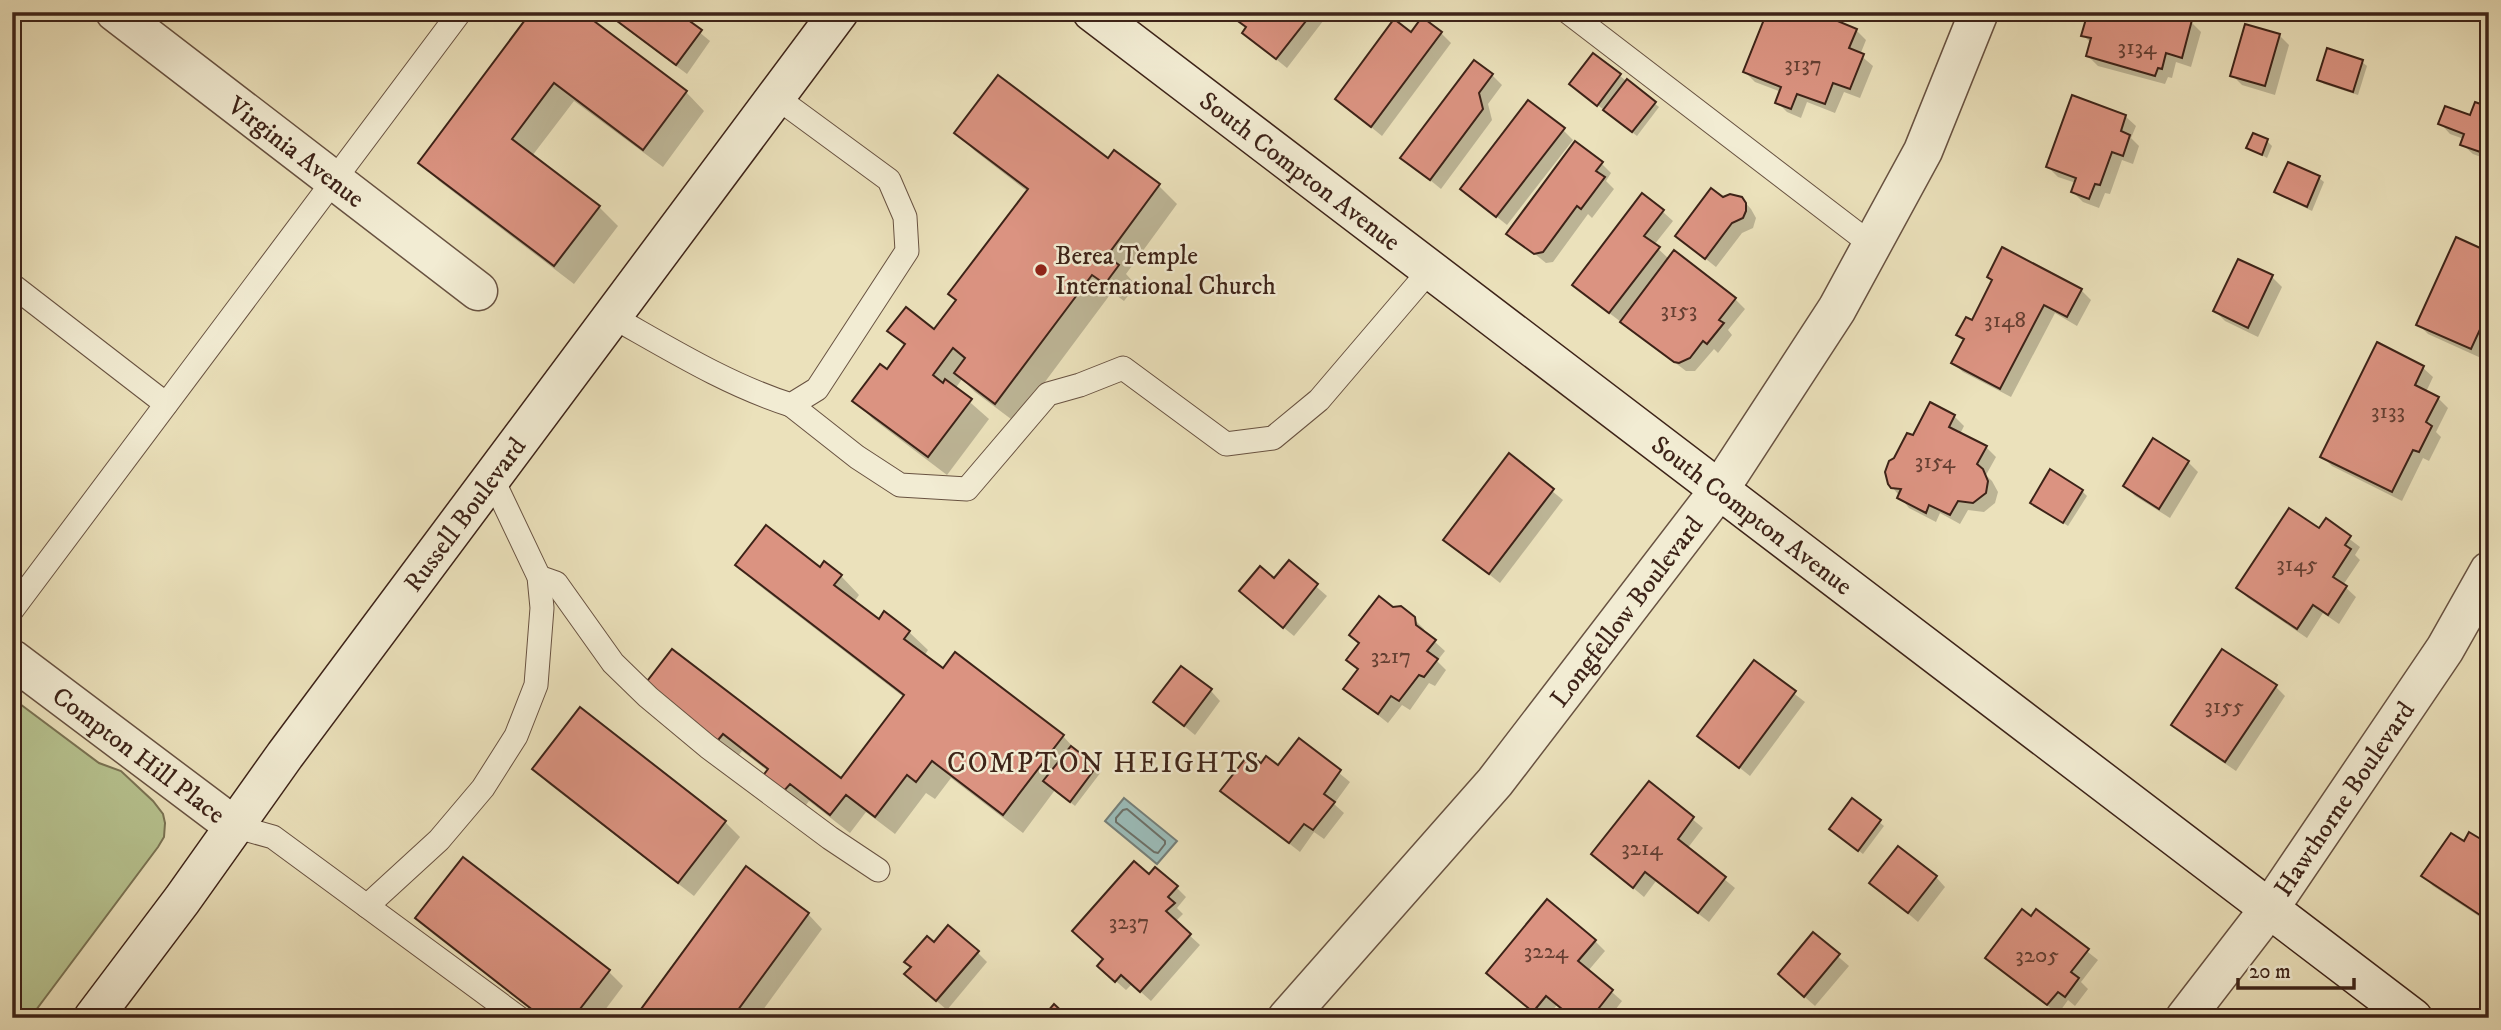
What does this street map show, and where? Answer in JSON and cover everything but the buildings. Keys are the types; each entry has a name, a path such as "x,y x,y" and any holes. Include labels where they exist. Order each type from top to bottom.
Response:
{"main road":[{"name":"Virginia Avenue","path":"115,12 478,291"},
{"name":"Russell Boulevard","path":"93,1018 839,12"},
{"name":"South Compton Avenue","path":"1092,12 2413,1018"},
{"name":"Longfellow Boulevard","path":"1287,1018 1495,782 1719,490 1838,309 1923,151 1979,12"},
{"name":"Hawthorne Boulevard","path":"2185,1018 2269,909 2445,649 2489,571"},
{"name":"Compton Hill Place","path":"12,659 234,827"}],"lane":[{"path":"12,610 460,12"},
{"path":"1567,12 1872,245"},
{"path":"776,97 889,180 905,217 907,251 817,389 792,405"},
{"path":"612,317 751,390 792,405 857,457 900,485 967,489 1048,394 1123,368 1226,444 1273,438 1318,400 1430,270"},
{"path":"12,285 166,404"},
{"path":"367,906 439,840 483,788 516,736 536,685 542,608 539,577 492,478"},
{"path":"539,577 556,583 613,663 648,697 752,780 878,870"},
{"path":"234,827 273,837 519,1018"}],"green space":[{"path":"12,698 99,763 121,771 153,801 163,814 165,823 164,837 158,847 30,1018 12,1018"}],"water":[{"path":"1124,798 1177,841 1157,864 1105,821"}],"place":[{"name":"Berea Temple International Church","path":"1041,270"}],"district":[{"name":"COMPTON HEIGHTS","path":"1104,762"}]}
